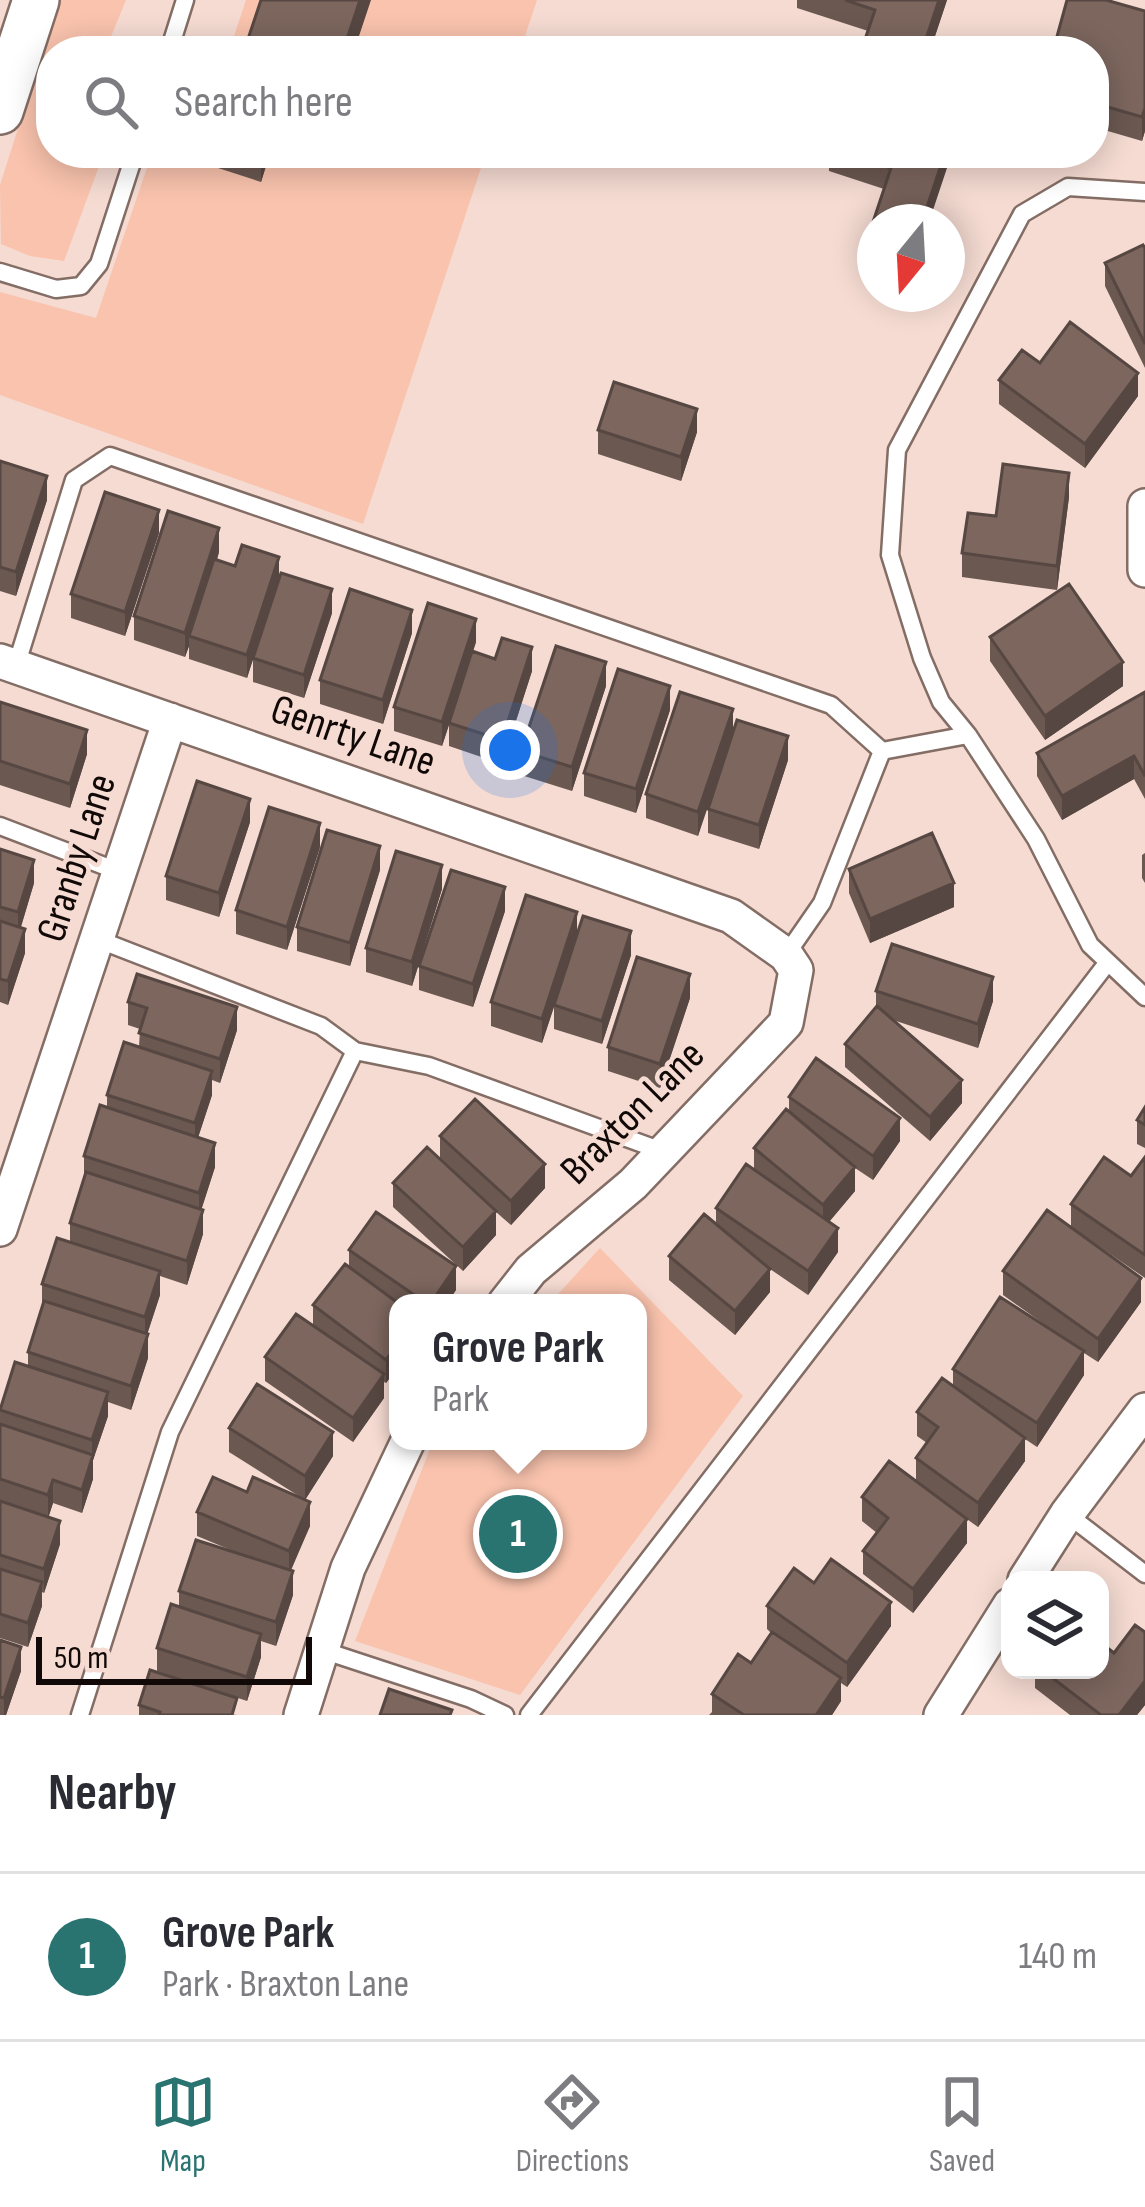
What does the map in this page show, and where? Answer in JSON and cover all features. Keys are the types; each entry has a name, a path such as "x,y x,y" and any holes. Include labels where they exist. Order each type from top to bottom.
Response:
{"main road":[{"path":"0,110 36,0"}],"street":[{"path":"1145,506 1145,570"},
{"name":"Genrty Lane","path":"8,663 731,916 791,962"},
{"name":"Granby Lane","path":"0,1229 170,720"},
{"name":"Braxton Lane","path":"512,1294 531,1270 634,1184 786,1023 791,962"},
{"path":"1031,1571 1145,1410"},
{"path":"301,1715 348,1568 405,1450"},
{"path":"941,1715 1001,1619"}],"lane":[{"path":"174,36 185,0"},
{"path":"0,272 56,289 81,286 99,264 130,168"},
{"path":"1145,192 1068,187 1022,214 897,450 890,555 940,702 968,735 1036,839 1090,945 1145,997"},
{"path":"8,663 74,480 110,456 831,705 882,751"},
{"path":"882,751 968,735"},
{"path":"791,962 822,903 882,751"},
{"path":"0,826 120,872"},
{"path":"98,939 321,1026 355,1051 430,1066 662,1151"},
{"path":"529,1715 1108,962"},
{"path":"80,1715 170,1432 355,1051"},
{"path":"1067,1514 1145,1574"},
{"path":"322,1650 471,1699 505,1715"}],"shaded area":[{"path":"59,0 126,0 111,36 48,36"},
{"path":"246,0 537,0 525,36 234,36"},
{"path":"36,72 36,168 98,168 64,261 30,256 1,244 0,185"},
{"path":"147,168 481,168 363,524 0,395 0,292 96,318"},
{"path":"600,1248 644,1294 558,1294"},
{"path":"647,1297 743,1396 520,1695 355,1641 429,1450 647,1450"}],"building":[{"path":"261,0 360,0 348,36 249,36"},
{"path":"845,0 939,0 927,36 866,36 875,10"},
{"path":"1067,0 1106,0 1145,11 1142,117 1109,107 1109,36 1057,36"},
{"path":"891,168 940,168 928,204 879,204"},
{"path":"1145,248 1145,344 1105,263"},
{"path":"1070,322 1138,373 1085,444 999,380 1022,350 1040,363"},
{"path":"614,382 697,409 681,457 598,430"},
{"path":"0,461 47,476 16,572 0,567"},
{"path":"1003,464 1069,473 1057,566 962,553 968,513 996,516"},
{"path":"105,492 159,510 125,612 71,594"},
{"path":"168,511 219,528 185,633 134,616"},
{"path":"242,545 279,557 247,655 189,636 214,559 235,566"},
{"path":"281,573 332,589 304,675 253,658"},
{"path":"1069,584 1123,662 1045,716 990,637"},
{"path":"350,589 412,610 383,700 320,680"},
{"path":"428,603 476,619 442,722 394,707"},
{"path":"502,638 532,647 502,740 449,723 472,651 495,659"},
{"path":"556,646 606,662 572,767 521,751"},
{"path":"618,669 670,686 636,789 584,773"},
{"path":"680,692 733,709 698,812 646,794"},
{"path":"1145,692 1145,776 1134,756 1062,796 1037,753"},
{"path":"0,702 87,730 70,784 0,761"},
{"path":"737,720 788,736 759,825 708,809"},
{"path":"197,781 250,799 219,893 166,876"},
{"path":"269,807 320,823 287,927 236,910"},
{"path":"327,830 380,846 350,943 297,927"},
{"path":"932,833 954,883 870,919 849,869"},
{"path":"0,849 34,860 18,912 0,907"},
{"path":"396,851 442,865 412,962 366,948"},
{"path":"451,870 505,887 473,984 419,966"},
{"path":"526,895 577,912 542,1019 491,1002"},
{"path":"583,916 631,931 602,1021 554,1005"},
{"path":"0,921 25,929 8,981 0,979"},
{"path":"892,944 993,977 978,1024 876,991"},
{"path":"637,957 690,974 660,1064 608,1047"},
{"path":"137,974 237,1007 220,1059 139,1033 147,1008 128,1002"},
{"path":"877,1006 962,1080 930,1117 845,1044"},
{"path":"124,1042 212,1071 195,1123 107,1095"},
{"path":"816,1058 900,1118 873,1156 789,1097"},
{"path":"475,1099 545,1164 511,1201 440,1136"},
{"path":"100,1105 215,1143 199,1193 84,1156"},
{"path":"786,1109 855,1167 823,1205 754,1148"},
{"path":"427,1147 496,1211 463,1247 393,1183"},
{"path":"1104,1157 1131,1176 1145,1157 1145,1255 1071,1204"},
{"path":"746,1164 838,1228 808,1271 716,1208"},
{"path":"86,1172 203,1210 187,1261 70,1223"},
{"path":"1047,1210 1141,1278 1098,1339 1003,1271"},
{"path":"376,1212 456,1266 437,1294 413,1294 349,1250"},
{"path":"704,1214 770,1269 735,1311 669,1256"},
{"path":"57,1238 160,1271 145,1317 42,1284"},
{"path":"345,1264 389,1296 389,1356 386,1360 313,1305"},
{"path":"1000,1297 1084,1351 1037,1423 953,1369"},
{"path":"44,1301 148,1334 131,1386 28,1352"},
{"path":"296,1314 384,1374 353,1418 265,1357"},
{"path":"15,1362 108,1392 92,1440 0,1410"},
{"path":"942,1378 1025,1438 978,1503 916,1458 938,1427 917,1412"},
{"path":"257,1384 333,1432 305,1476 229,1428"},
{"path":"0,1424 93,1455 82,1490 53,1480 48,1495 0,1479"},
{"path":"889,1461 967,1519 913,1589 863,1551 888,1518 862,1497"},
{"path":"213,1477 247,1492 253,1477 310,1502 289,1551 197,1512"},
{"path":"0,1501 60,1521 44,1569 0,1555"},
{"path":"196,1540 293,1571 276,1622 179,1591"},
{"path":"831,1559 891,1602 847,1663 767,1606 794,1568 814,1583"},
{"path":"0,1569 42,1582 28,1623 0,1614"},
{"path":"171,1604 261,1634 247,1677 157,1648"},
{"path":"1135,1625 1145,1632 1145,1681 1119,1715 1101,1715 1054,1679 1109,1679 1109,1649 1114,1653"},
{"path":"772,1632 841,1678 816,1715 744,1715 712,1694 738,1654 751,1663"},
{"path":"0,1640 21,1647 4,1698 0,1697"},
{"path":"150,1670 237,1698 232,1715 159,1715 139,1705"},
{"path":"389,1689 452,1710 450,1715 380,1715"}],"place":[{"name":"Grove Park","path":"518,1534"}]}
